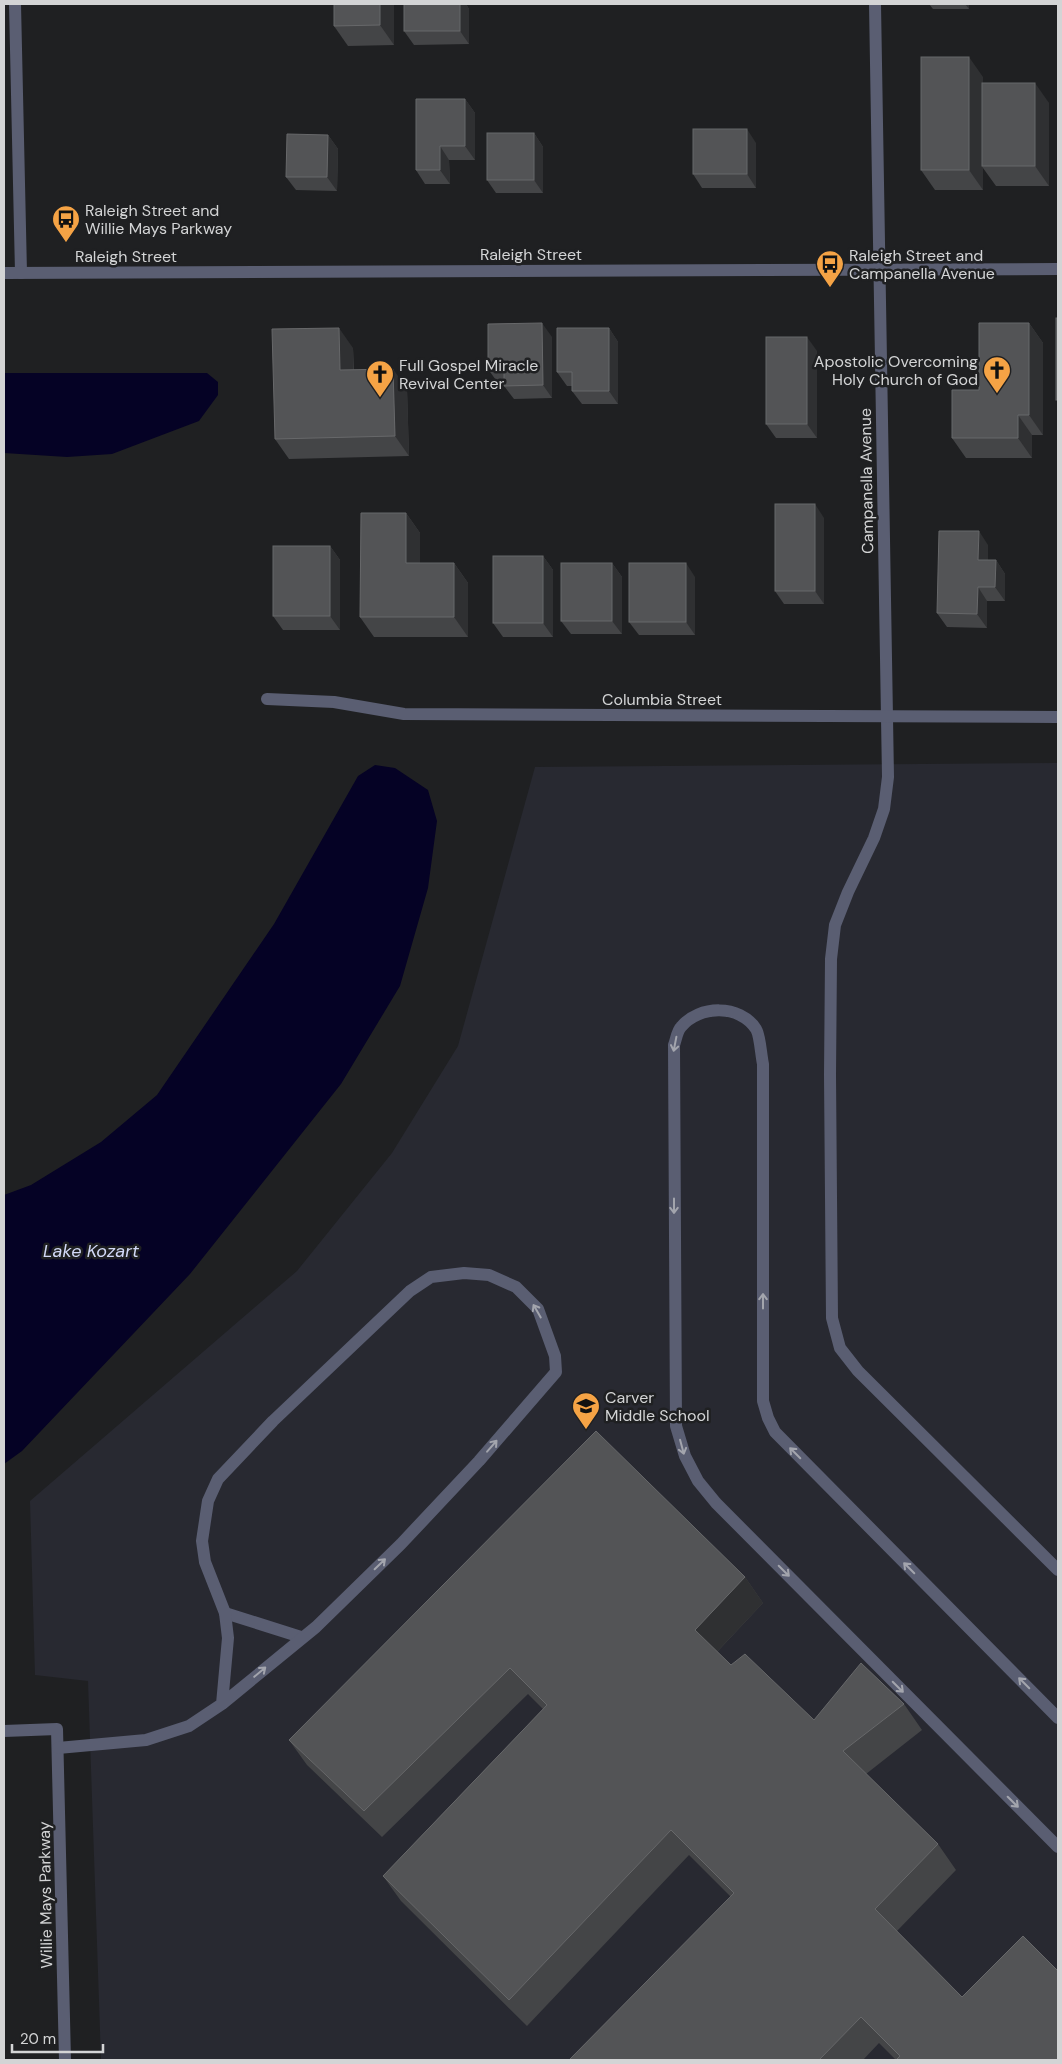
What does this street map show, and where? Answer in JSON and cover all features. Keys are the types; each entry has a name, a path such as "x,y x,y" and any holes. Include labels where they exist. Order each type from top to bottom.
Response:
{"street":[{"path":"15,4 21,273"},
{"name":"Campanella Avenue","path":"875,4 888,777 884,809 874,838 848,892 836,925 831,959 832,1318 840,1348 858,1371 1058,1570"},
{"name":"Raleigh Street","path":"4,273 1058,269"},
{"name":"Columbia Street","path":"267,699 334,702 404,714 1058,717"},
{"path":"1058,1718 775,1432 763,1401 761,1055 757,1030 740,1015 724,1009 705,1012 680,1028 674,1045 676,1426 684,1456 698,1481 716,1502 1058,1847"},
{"path":"58,1748 146,1740 189,1726 222,1704 301,1637 316,1627 401,1544 479,1461 556,1372 555,1356 538,1309 516,1287 489,1275 464,1273 431,1277 410,1291 273,1421 218,1479 208,1501 202,1541 205,1562 226,1613 228,1638 222,1704"},
{"path":"226,1613 301,1637"},
{"name":"Willie Mays Parkway","path":"4,1730 57,1729 66,2060"}],"shaded area":[{"name":"Carver Middle School","path":"1058,763 1058,2060 101,2060 88,1681 35,1675 30,1501 297,1271 392,1153 458,1046 535,767"}],"water":[{"path":"4,373 207,373 218,382 218,395 199,421 112,454 67,457 4,453"},
{"name":"Lake Kozart","path":"375,765 395,768 428,790 437,821 428,888 400,986 341,1084 190,1274 22,1451 4,1464 4,1195 31,1185 101,1142 157,1095 274,924 358,776"}],"building":[{"path":"334,4 380,4 380,25 334,26"},
{"path":"404,4 460,4 460,31 404,31"},
{"path":"921,57 969,57 969,170 921,170"},
{"path":"982,83 1035,83 1035,166 982,166"},
{"path":"416,99 465,99 465,146 440,146 440,170 416,170"},
{"path":"693,129 747,129 747,174 693,174"},
{"path":"487,133 534,133 534,180 487,180"},
{"path":"287,134 328,135 327,177 286,177"},
{"path":"1056,318 1058,318 1058,400 1056,400"},
{"path":"542,323 543,385 504,386 504,369 488,369 488,324"},
{"path":"979,323 1029,323 1029,415 1018,415 1018,438 952,438 952,390 979,390"},
{"path":"339,328 340,370 393,369 395,436 275,439 272,329"},
{"path":"557,328 609,328 609,391 572,391 572,372 557,372"},
{"path":"766,337 807,337 807,424 766,424"},
{"path":"775,504 815,504 815,591 775,591"},
{"path":"361,513 406,513 406,563 454,563 454,617 360,617"},
{"path":"939,531 979,531 978,560 996,560 995,587 978,587 977,614 937,613"},
{"path":"273,546 330,546 330,616 273,616"},
{"path":"493,556 543,556 543,623 493,623"},
{"path":"561,563 612,563 612,621 561,621"},
{"path":"629,563 686,563 686,622 629,622"},
{"path":"596,1431 745,1577 695,1630 731,1665 745,1654 814,1720 861,1663 904,1704 843,1751 938,1844 875,1909 962,1997 1023,1936 1058,1971 1058,2060 896,2060 900,2056 861,2017 819,2060 569,2060 734,1893 671,1830 509,2000 383,1876 547,1705 510,1668 364,1811 289,1740"}],"place":[{"name":"Raleigh Street and Willie Mays Parkway","path":"66,243"},
{"name":"Raleigh Street and Campanella Avenue","path":"830,288"},
{"name":"Apostolic Overcoming Holy Church of God","path":"997,394"},
{"name":"Full Gospel Miracle Revival Center","path":"380,398"},
{"name":"Carver Middle School","path":"586,1430"}]}
